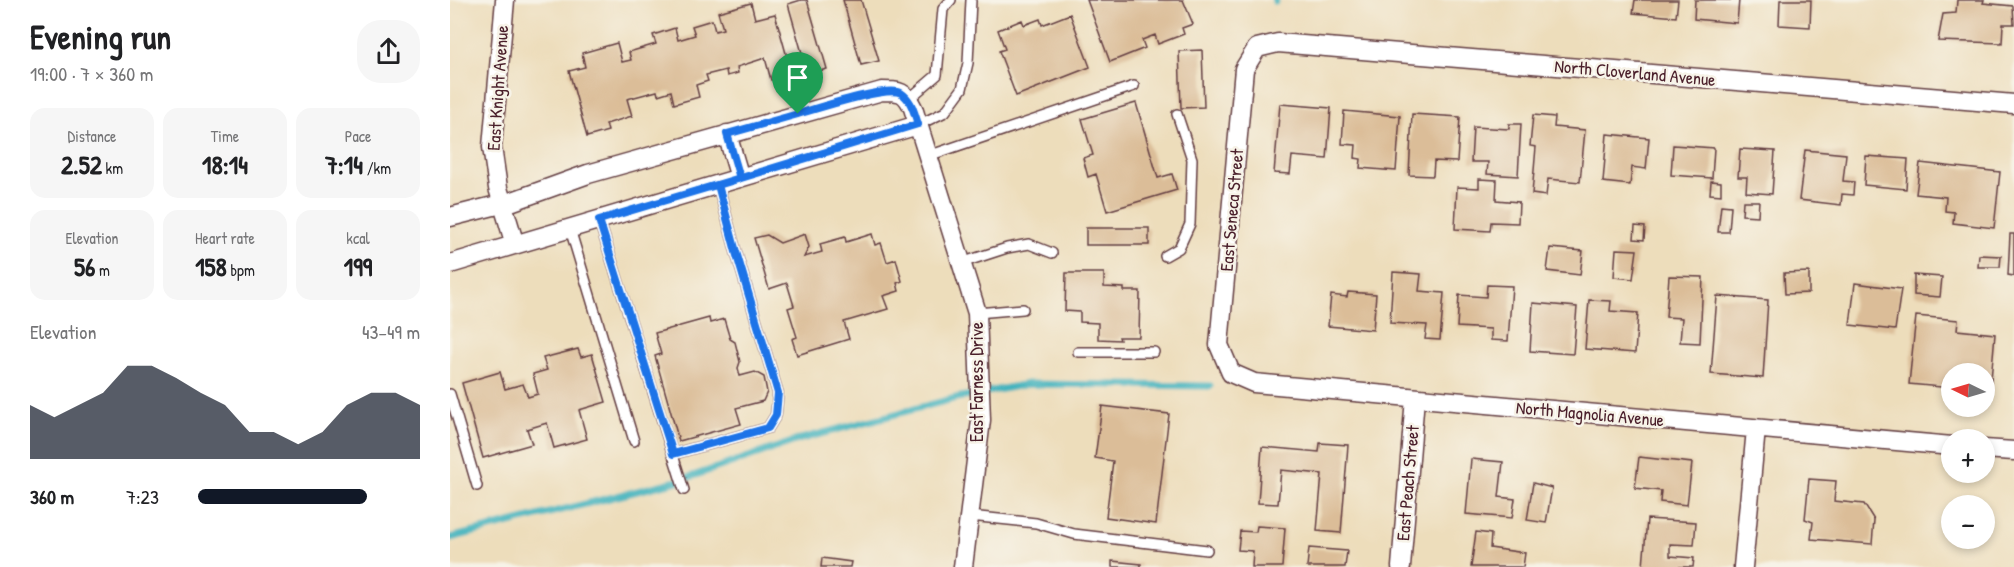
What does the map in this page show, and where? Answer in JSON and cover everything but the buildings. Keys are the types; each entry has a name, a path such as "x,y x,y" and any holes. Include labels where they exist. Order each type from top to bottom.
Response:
{"street":[{"name":"East Knight Avenue","path":"505,0 492,147 493,167 515,245"},
{"name":"North Cloverland Avenue","path":"1257,48 1278,43 2014,104"},
{"name":"East Seneca Street","path":"1231,373 1219,345 1244,69 1257,48"},
{"path":"450,218 502,204 588,174 882,91 899,91 909,99"},
{"name":"East Farness Drive","path":"909,99 977,314 981,420 963,567"},
{"path":"450,264 918,124"},
{"path":"727,134 740,178"},
{"name":"North Magnolia Avenue","path":"1231,373 1254,383 1941,445"},
{"name":"East Peach Street","path":"1401,567 1415,398"},
{"path":"1743,567 1756,429"},
{"path":"1995,449 2014,451"}],"lane":[{"path":"909,99 937,75 943,9 951,0"},
{"path":"918,124 945,112 962,89 968,63 971,0"},
{"path":"928,156 1134,86"},
{"path":"1165,256 1179,248 1190,224 1192,159 1177,114"},
{"path":"673,454 768,428 776,415 778,393 718,185"},
{"path":"599,220 684,490"},
{"path":"570,229 634,441"},
{"path":"962,263 1007,248 1029,244 1052,253"},
{"path":"977,314 1023,309"},
{"path":"1078,352 1154,352"},
{"path":"450,394 477,486"},
{"path":"970,516 1036,523 1074,534 1207,550"}],"waterway":[{"path":"450,538 681,480 801,439 956,398 1028,384 1210,386"}],"route":[{"path":"882,91 899,91 909,99 918,124 718,185 778,393 776,415 768,428 673,454 599,220 740,178 727,134 798,114 882,91"}]}
